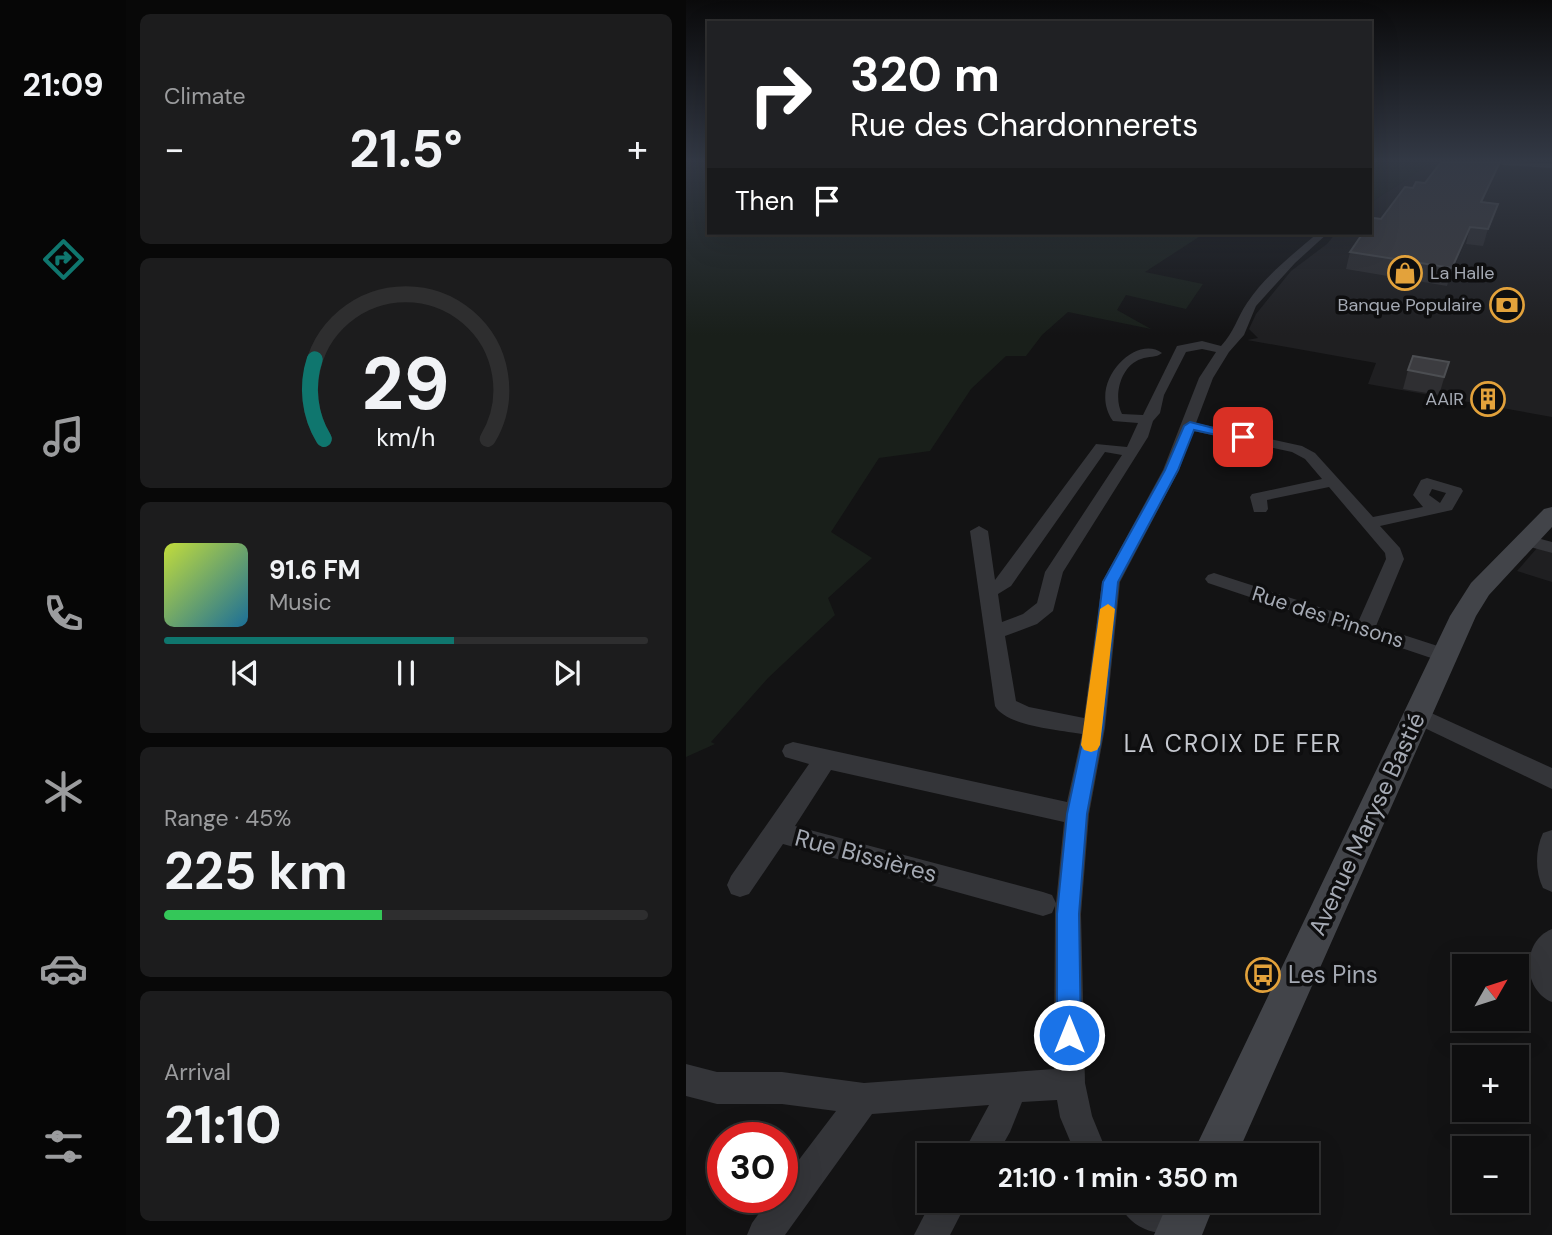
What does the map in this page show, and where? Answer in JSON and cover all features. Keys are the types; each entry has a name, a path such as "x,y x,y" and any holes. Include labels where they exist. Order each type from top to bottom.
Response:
{"street":[{"path":"1087,1143 1076,1117 1069,1083 1068,914 1077,814 1094,728 1111,582 1171,470 1190,426 1206,378 1243,327 1251,305 1291,261 1321,235"},
{"path":"1110,432 1146,419 1153,413 1157,395 1181,349 1202,345 1224,350"},
{"path":"988,592 1005,582 1110,432 1110,400 1115,382 1129,360 1139,355 1156,353"},
{"path":"995,632 1030,619 1046,606 1054,572 1141,437 1146,419"},
{"path":"1190,426 1297,449 1310,456 1394,552 1395,559 1365,630"},
{"path":"1110,432 1129,453"},
{"path":"1260,509 1258,497 1331,482"},
{"path":"1369,523 1434,510"},
{"name":"Avenue Maryse Bastié","path":"1219,1143 1274,1020 1351,863 1443,655 1480,589 1539,544 1552,514"},
{"path":"979,531 1006,705 1025,715 1094,728"},
{"name":"Rue des Pinsons","path":"1214,579 1443,655"},
{"path":"1418,715 1552,779"},
{"path":"793,751 1077,814"},
{"name":"Rue Bissières","path":"825,759 778,832 1043,904"},
{"path":"740,885 778,832"},
{"path":"1552,841 1552,880"},
{"path":"1552,942 1544,954 1544,979 1552,988"},
{"path":"686,1080 717,1088 782,1087 864,1099 1069,1083"},
{"path":"985,1143 999,1121 1012,1087"},
{"path":"764,1235 864,1099"},
{"path":"931,1235 944,1213"},
{"path":"1150,1213 1178,1235 1188,1213"}],"shaded area":[{"path":"686,220 707,220 707,235 1202,235 1145,272 1203,284 1186,309 1126,295 1117,310 1151,329 1068,312 1042,335 1026,356 1006,356 971,389 930,451 879,458 831,532 872,558 828,598 835,615 768,678 711,742 715,744 686,757"},
{"path":"1372,220 1552,220 1552,417 1368,384 1376,363 1247,340 1258,338 1249,329 1256,314 1291,271 1327,244 1334,235 1372,235"},
{"path":"1537,548 1552,553 1552,582 1517,571"}],"building":[{"path":"1372,220 1492,220 1488,229 1470,227 1452,268 1350,252 1362,235 1372,235"},
{"path":"1413,356 1449,362 1444,377 1408,370"}],"slow traffic":[{"path":"1091,745 1108,609"}],"place":[{"name":"La Halle","path":"1405,273"},
{"name":"Banque Populaire","path":"1507,305"},
{"name":"AAIR","path":"1488,399"},
{"name":"Les Pins","path":"1263,975"}],"district":[{"name":"LA CROIX DE FER","path":"1233,744"}],"route":[{"path":"1069,1035 1068,914 1077,814 1094,728 1111,582 1171,470 1190,426 1243,437"}]}
